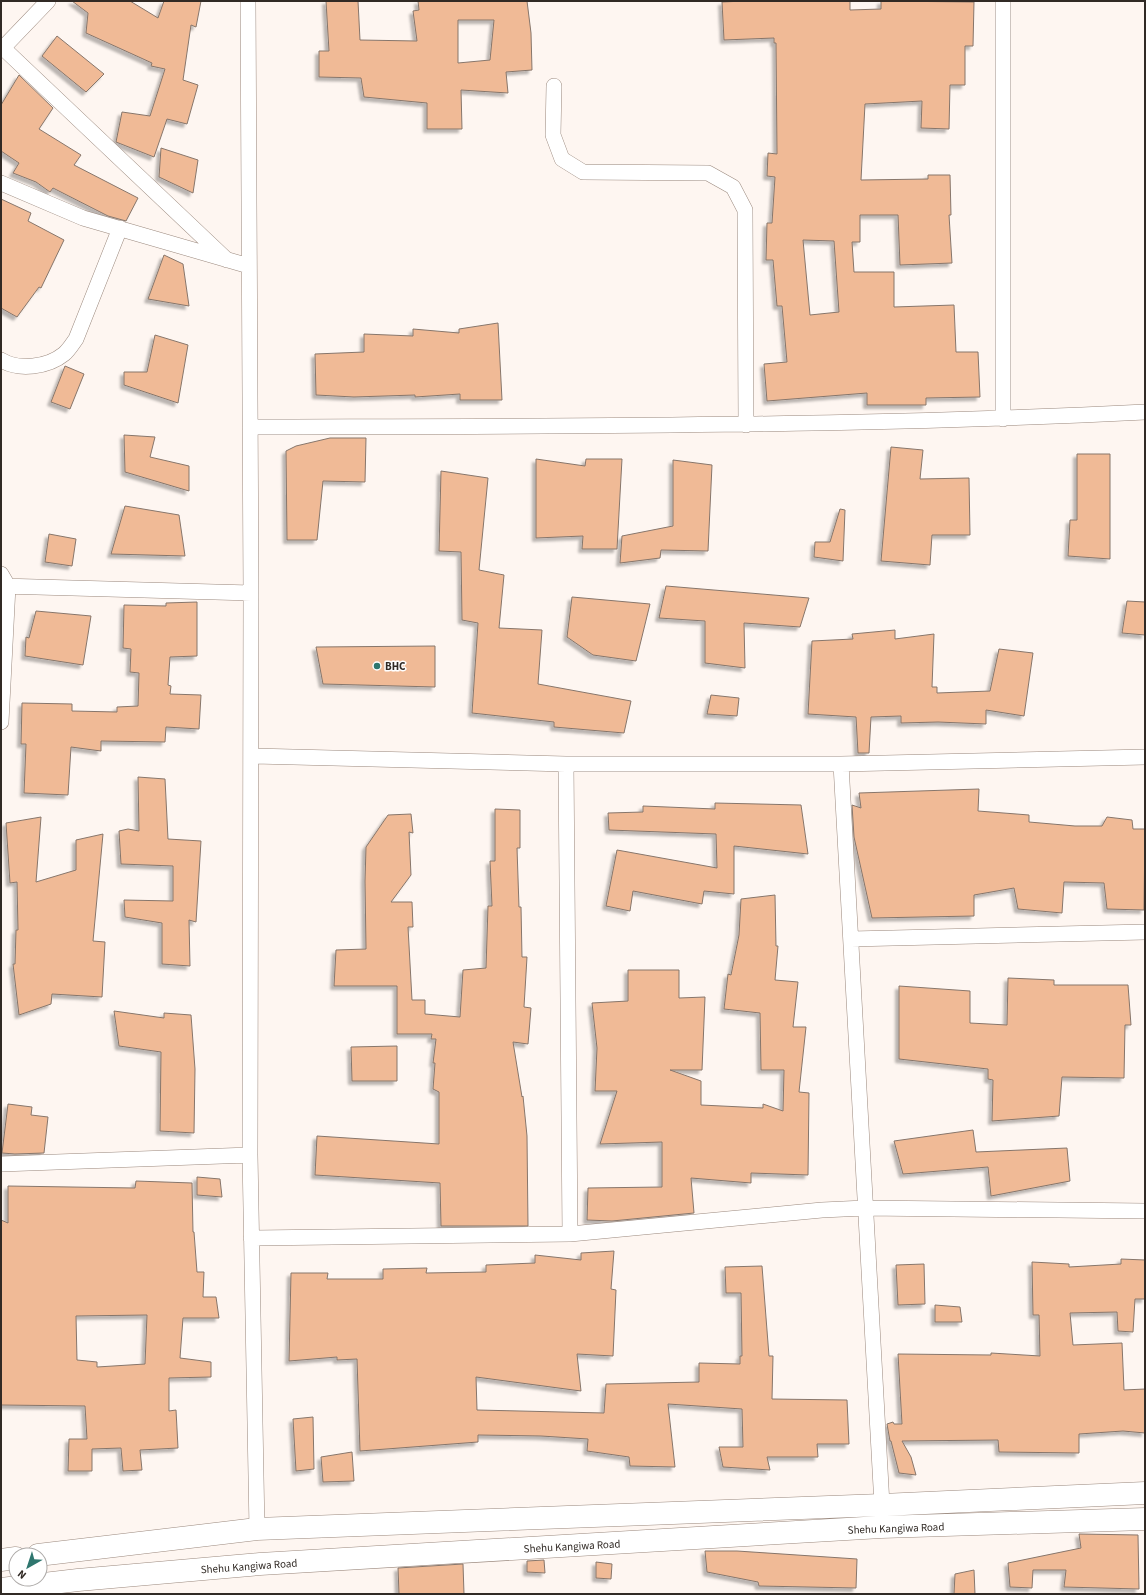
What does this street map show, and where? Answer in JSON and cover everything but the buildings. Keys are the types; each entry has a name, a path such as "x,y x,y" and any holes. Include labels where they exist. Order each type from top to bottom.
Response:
{"main road":[{"path":"48,1554 257,1529 882,1505 1145,1493"},
{"name":"Shehu Kangiwa Road","path":"1,1589 78,1580 260,1564 881,1527 1145,1519"}],"street":[{"path":"48,1 2,48 228,260"},
{"path":"248,1 251,593 250,1155 257,1529"},
{"path":"1003,1 1003,419"},
{"path":"554,86 553,135 562,159 583,172 708,173 733,186 745,210 746,424"},
{"path":"1,183 84,218 249,266"},
{"path":"1,360 5,363 23,367 45,364 64,354 76,339 120,228"},
{"path":"250,428 746,424 1003,419 1145,412"},
{"path":"1,722 3,582 251,593"},
{"path":"250,756 566,764 841,764 1145,757"},
{"path":"566,764 570,1234"},
{"path":"841,764 882,1505"},
{"path":"851,939 1145,932"},
{"path":"1,1164 250,1155"},
{"path":"251,1238 570,1234 822,1210 865,1208 1145,1211"}],"place":[{"name":"BHC","path":"377,666"}]}
